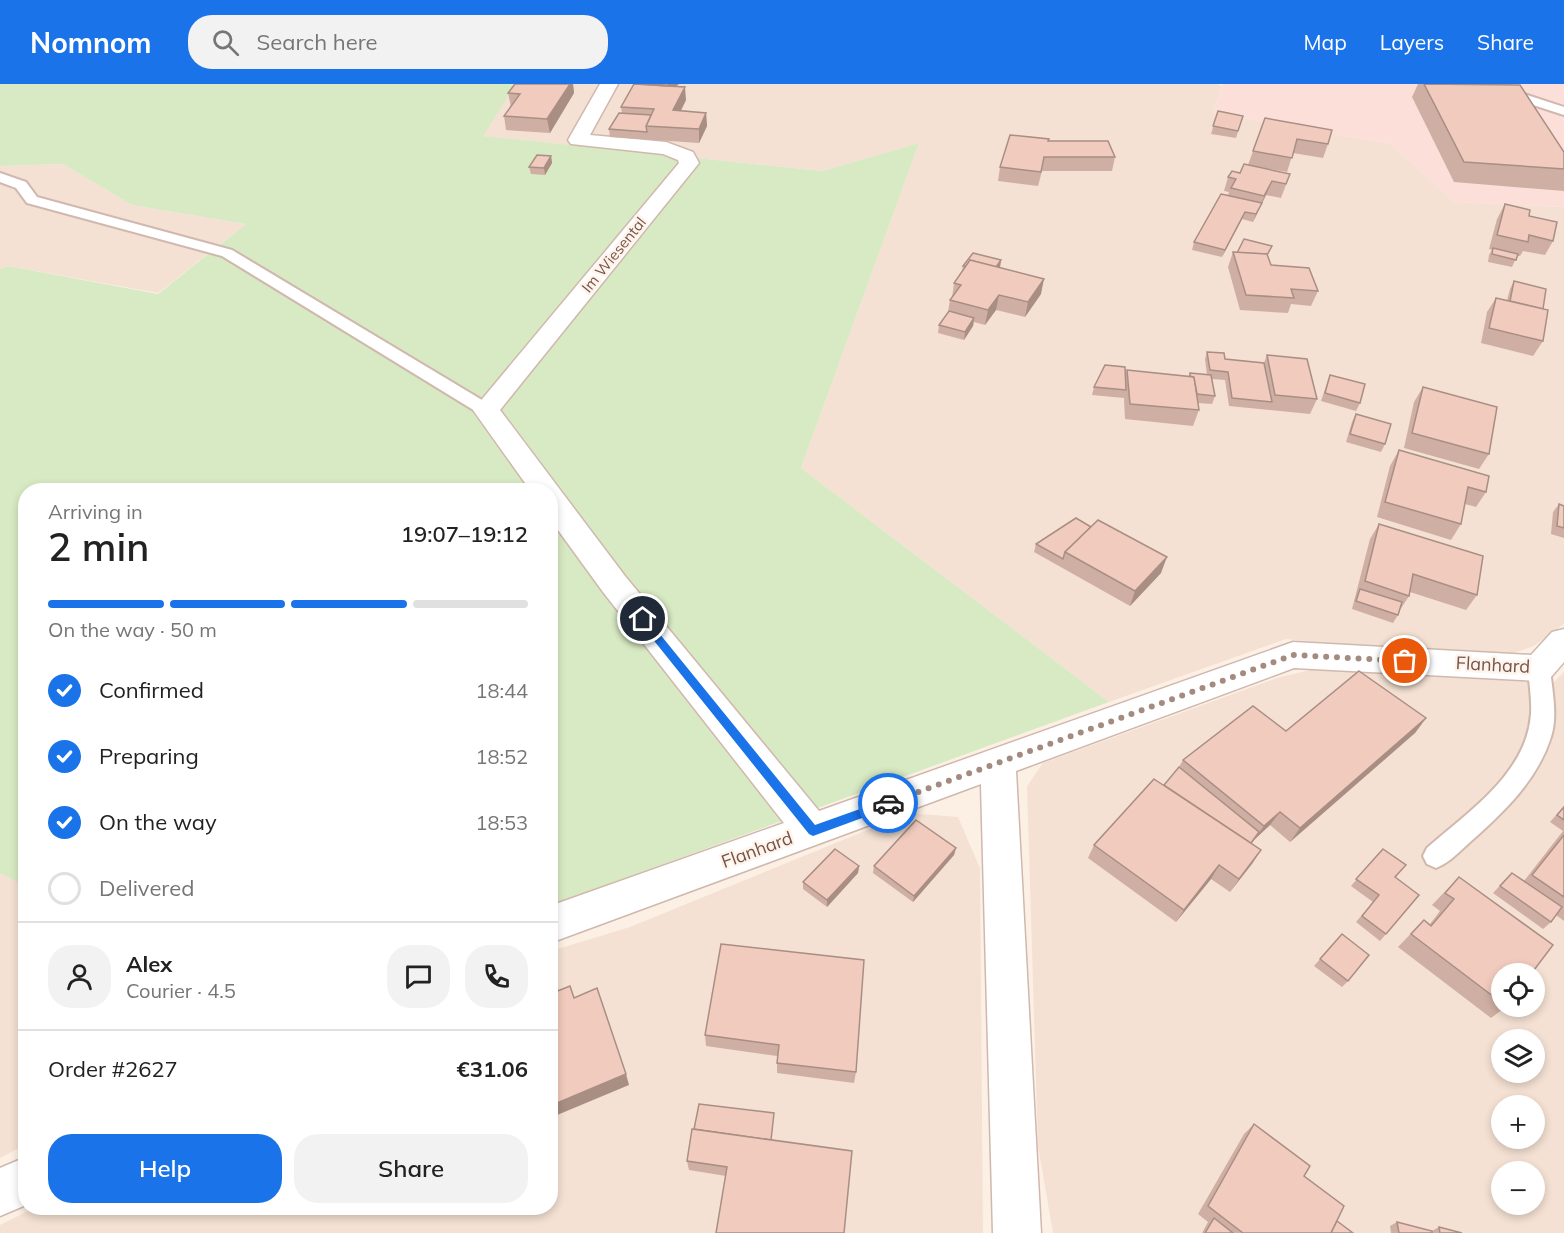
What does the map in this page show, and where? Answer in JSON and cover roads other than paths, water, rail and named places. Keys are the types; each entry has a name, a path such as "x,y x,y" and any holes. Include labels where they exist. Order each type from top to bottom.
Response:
{"street":[{"name":"Im Wiesental","path":"486,410 689,163 686,156 666,148 578,140 609,84"},
{"path":"486,410 540,483"},
{"path":"558,508 614,584 813,831"},
{"name":"Flanhard","path":"558,922 1293,655 1539,668 1564,641"},
{"path":"998,763 1017,1233"},
{"path":"0,1193 18,1184"}],"lane":[{"path":"1485,89 1506,91 1564,111"},
{"path":"0,177 21,185 32,200 227,253 486,410"},
{"path":"1436,856 1506,793 1533,755 1543,716 1539,668"}]}
